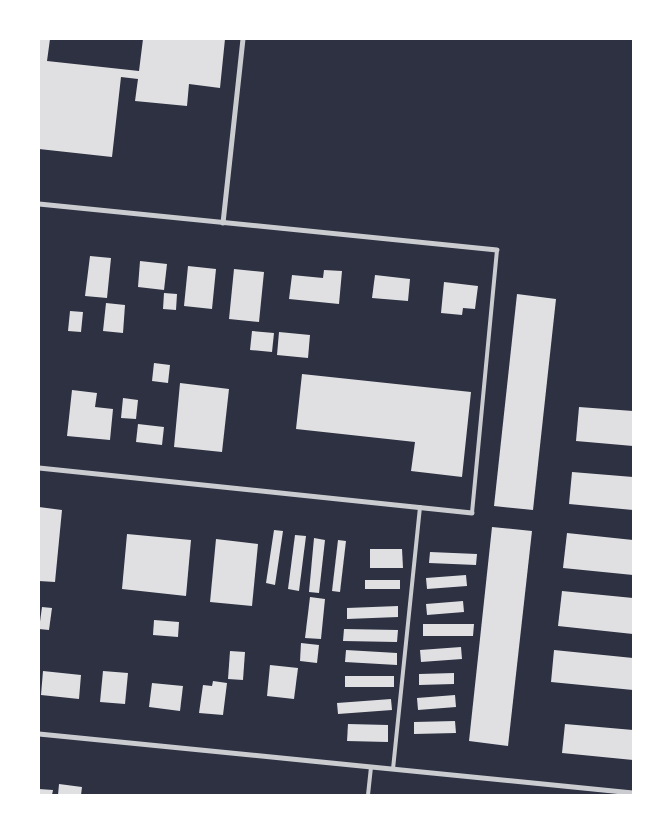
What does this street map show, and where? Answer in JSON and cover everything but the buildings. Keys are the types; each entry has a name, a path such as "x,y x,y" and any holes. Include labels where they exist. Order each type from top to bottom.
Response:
{"street":[{"path":"223,223 242,39"},
{"path":"39,204 497,250"},
{"path":"39,468 472,513"},
{"path":"39,734 633,793"}],"lane":[{"path":"472,513 497,250"},
{"path":"393,769 420,507"},
{"path":"368,795 371,767"}]}
